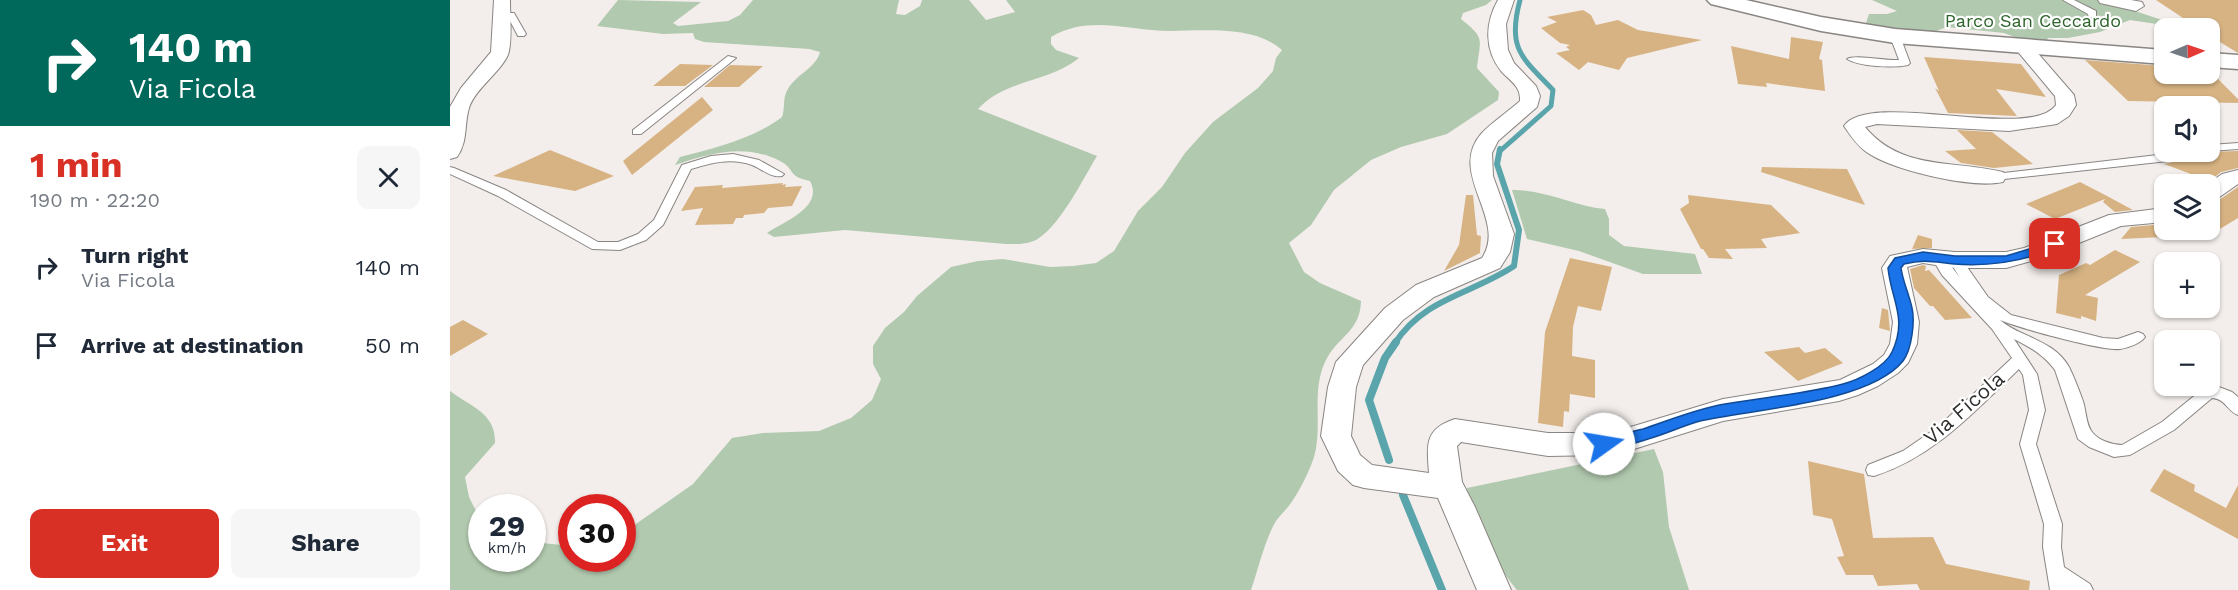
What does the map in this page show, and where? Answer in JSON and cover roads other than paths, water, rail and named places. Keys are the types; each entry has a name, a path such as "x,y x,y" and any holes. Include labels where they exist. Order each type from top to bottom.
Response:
{"main road":[{"path":"1733,2 1821,24 1895,36 2154,56"},
{"path":"2220,61 2238,62"}],"street":[{"path":"1441,485 1364,476 1349,463 1336,436 1342,387 1350,362 1394,314 1425,291 1491,263 1498,252 1502,234 1482,176 1481,153 1489,138 1530,103 1531,94 1527,85 1507,66 1498,50 1497,15 1506,0"},
{"path":"2106,0 2136,6"},
{"path":"450,153 457,131 459,108 468,92 500,53 506,8"},
{"path":"1995,177 1969,176 1914,165 1874,148 1854,126 1862,120 1877,118 2009,124 2050,120 2062,112 2066,105 2064,96 2023,47"},
{"path":"2220,186 2238,177"},
{"path":"1494,590 1459,507 1441,485 1442,442 1455,430 1560,445 1604,444 1723,410 1847,388 1877,374 1897,357 1904,336 1906,309 1894,268 1899,261 1908,257 1923,256 1947,259 2006,260 2033,254 2117,220 2154,216"}],"lane":[{"path":"2067,0 2088,9 2093,13 2092,16"},
{"path":"506,8 521,34"},
{"path":"1852,59 1885,64 1905,63 1895,36"},
{"path":"637,132 731,58"},
{"path":"2220,147 2238,146"},
{"path":"450,170 502,193 596,246 620,246 642,237 659,222 686,167 704,161 732,157 759,162 778,174"},
{"path":"1995,177 2154,160"},
{"path":"1947,259 1995,312 2006,318 2103,343 2119,344 2138,337"},
{"name":"Via Ficola","path":"1947,259 1947,272 1997,326 2030,374 2037,410 2028,444 2054,524 2052,547 2059,590"},
{"path":"1997,326 2015,332 2054,358 2062,368 2075,401 2084,435 2095,443 2114,451 2124,451 2168,426 2209,392 2225,394 2234,400 2238,409"},
{"name":"Via Ficola","path":"1874,470 1909,455 1944,431 2020,359"},
{"path":"2055,571 2084,590"}],"waterway":[{"path":"1500,151 1551,106 1553,90 1525,60 1516,41 1516,16 1520,0"},
{"path":"1395,343 1407,328 1434,306 1514,266 1519,230 1497,164 1500,149"},
{"path":"1389,460 1369,400 1385,358 1396,342"},
{"path":"1403,495 1442,590"}],"park label":[{"name":"Parco San Ceccardo","path":"2033,21"}]}
